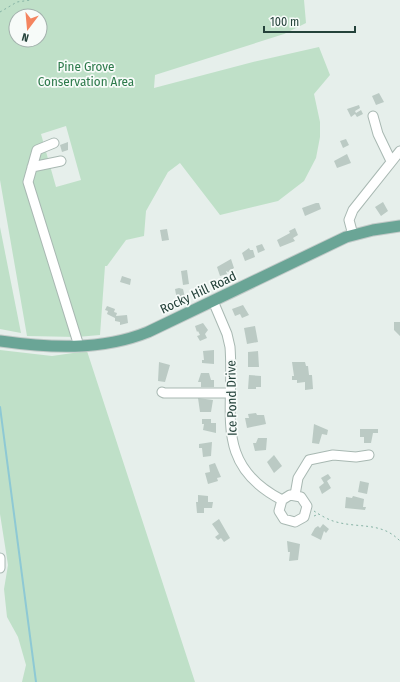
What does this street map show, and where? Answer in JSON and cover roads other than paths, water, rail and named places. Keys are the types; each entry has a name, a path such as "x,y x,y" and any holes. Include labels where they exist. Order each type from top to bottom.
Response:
{"main road":[{"name":"Rocky Hill Road","path":"0,341 32,345 79,346 110,343 139,336 353,235 400,226"}],"street":[{"path":"353,235 348,220 353,210 393,156 378,134 373,116"},
{"path":"54,143 37,150 28,182 79,346"},
{"path":"32,167 61,161"},
{"name":"Ice Pond Drive","path":"213,301 227,334 230,347 232,440 240,464 256,484 282,500"},
{"path":"162,392 164,394 231,393"},
{"path":"295,495 298,478 309,460 333,455 356,457 369,455"},
{"path":"295,495 302,498 307,506 306,512 303,518 297,522 290,522 284,519 280,513 279,506 282,500 288,496 295,495"},
{"path":"0,558 0,568"}],"waterway":[{"path":"0,407 36,682"}],"park label":[{"name":"Pine Grove Conservation Area","path":"86,74"}]}
